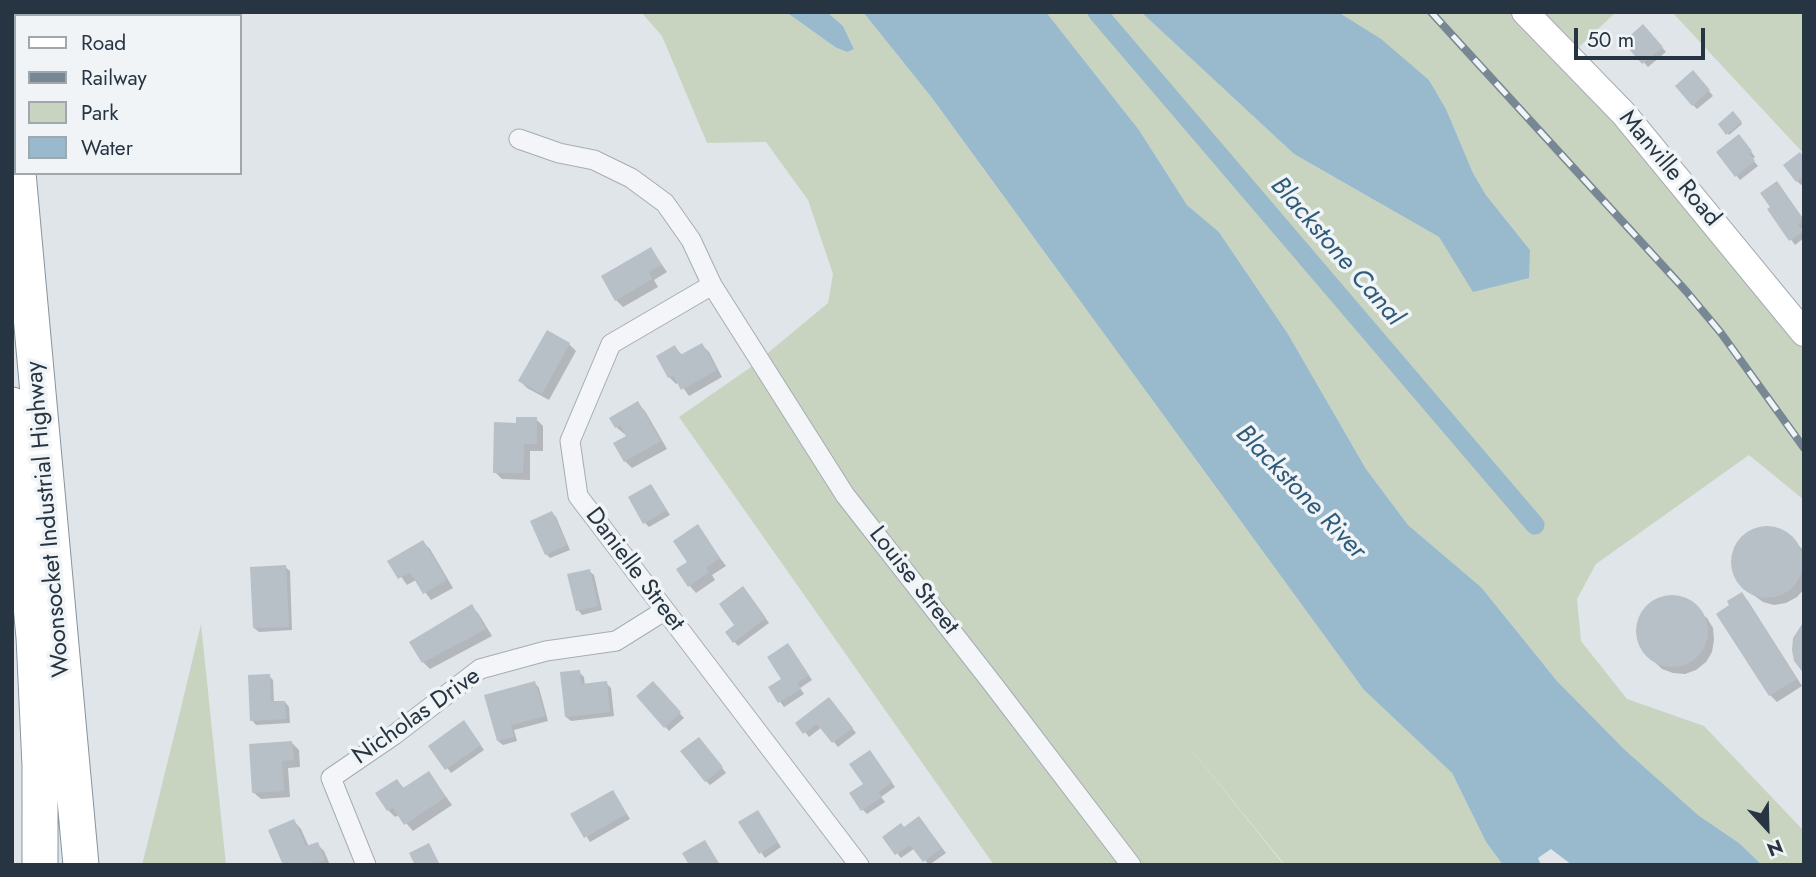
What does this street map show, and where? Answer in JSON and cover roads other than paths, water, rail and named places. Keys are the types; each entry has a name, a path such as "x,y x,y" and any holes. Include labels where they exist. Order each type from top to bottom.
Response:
{"highway":[{"path":"12,110 14,131"},
{"name":"Woonsocket Industrial Highway","path":"18,175 81,865"},
{"name":"Woonsocket Industrial Highway","path":"12,405 34,637 40,766 40,865"}],"main road":[{"name":"Manville Road","path":"1525,12 1624,114 1804,333"}],"street":[{"name":"Louise Street","path":"519,139 559,153 594,160 631,178 665,203 691,240 712,285 845,495 1131,865"},
{"name":"Danielle Street","path":"712,285 611,344 570,441 578,496 859,865"},
{"name":"Nicholas Drive","path":"366,865 331,778 394,735 480,669 545,651 615,641 664,611"}],"water":[{"path":"786,12 827,12 843,26 854,49 847,52 835,47"},
{"name":"Blackstone River","path":"863,12 1046,12 1139,130 1187,205 1219,232 1288,334 1366,469 1408,525 1481,587 1557,681 1624,749 1698,815 1739,843 1762,865 1572,865 1551,849 1538,858 1541,865 1503,865 1486,842 1452,773 1364,690 932,98"},
{"path":"1141,12 1338,12 1381,39 1429,80 1446,109 1473,173 1486,195 1530,250 1529,278 1473,292 1439,237 1294,154"}],"waterway":[{"name":"Blackstone Canal","path":"1097,12 1535,525"}],"railway":[{"path":"1431,12 1686,291 1721,333 1804,448"}]}
